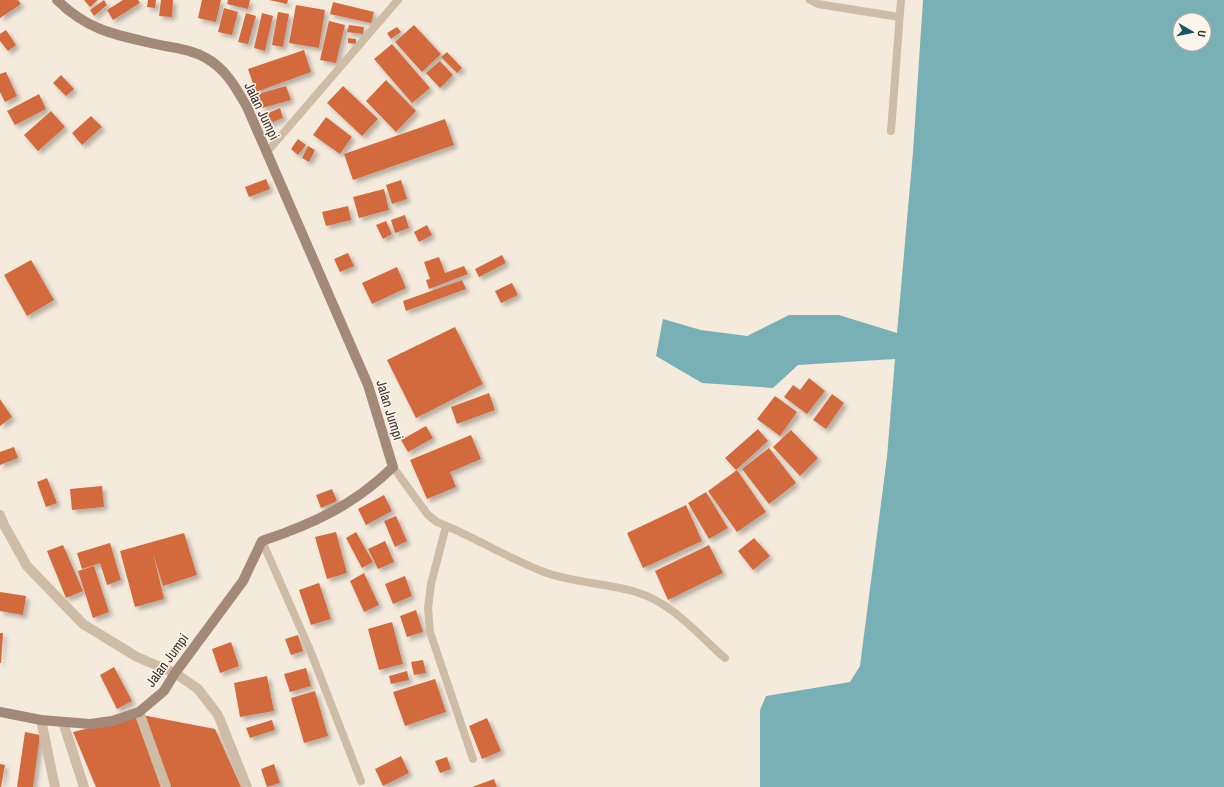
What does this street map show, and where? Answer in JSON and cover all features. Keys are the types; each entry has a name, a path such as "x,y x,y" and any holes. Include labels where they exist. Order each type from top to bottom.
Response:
{"street":[{"name":"Jalan Jumpi","path":"58,0 71,14 102,31 181,49 206,58 229,76 247,107 368,385 393,467"},
{"path":"262,541 302,528 342,507 380,479 393,467"},
{"path":"0,515 27,566 83,624 137,656 175,673 198,689 218,715 247,787"},
{"name":"Jalan Jumpi","path":"0,712 41,720 90,724 112,721 139,712 164,691 175,673 243,581 262,541"},
{"path":"139,712 166,787"},
{"path":"41,720 55,787"},
{"path":"63,722 84,787"}],"lane":[{"path":"267,152 398,0"},
{"path":"810,0 818,4 899,17"},
{"path":"891,131 901,0"},
{"path":"393,467 428,515 437,522 502,554 546,572 637,592 667,606 684,619 699,636 725,658"},
{"path":"446,526 431,584 428,608 430,632 473,759"},
{"path":"262,541 310,650 361,781"}],"water":[{"path":"923,0 1224,0 1224,787 760,787 760,710 766,696 850,682 860,666 887,457 895,359 798,365 773,388 702,383 656,356 663,319 701,330 747,336 789,315 839,315 897,333 913,152"}],"building":[{"path":"0,0 18,0 21,4 0,18"},
{"path":"84,0 98,0 90,7"},
{"path":"104,0 107,5 94,16 90,10"},
{"path":"123,0 138,0 140,3 113,20 107,10"},
{"path":"148,0 156,0 155,8 147,7"},
{"path":"161,0 173,0 172,17 159,16"},
{"path":"202,0 221,0 216,22 198,18"},
{"path":"228,0 250,0 248,9 227,4"},
{"path":"269,0 288,0 287,4"},
{"path":"333,2 374,12 371,23 330,14"},
{"path":"296,5 325,10 319,48 289,43"},
{"path":"224,8 238,12 232,35 218,32"},
{"path":"278,12 289,14 283,47 272,45"},
{"path":"246,13 256,16 248,44 238,42"},
{"path":"262,13 273,16 265,51 254,48"},
{"path":"329,21 345,25 336,63 320,60"},
{"path":"349,25 364,27 363,34 347,32"},
{"path":"414,25 441,54 422,72 395,42"},
{"path":"397,27 401,32 391,39 387,33"},
{"path":"6,30 16,45 8,51 0,41 0,34"},
{"path":"348,38 356,39 356,44 348,43"},
{"path":"392,44 430,88 412,103 374,59"},
{"path":"304,50 311,72 256,92 248,69"},
{"path":"447,52 462,68 457,73 441,57"},
{"path":"440,61 453,75 440,88 426,73"},
{"path":"6,72 17,96 5,102 0,92 0,74"},
{"path":"61,75 74,89 66,96 53,83"},
{"path":"386,80 416,111 396,132 366,101"},
{"path":"286,86 291,100 262,108 258,94"},
{"path":"343,86 378,119 362,136 327,103"},
{"path":"39,94 46,109 15,125 7,111"},
{"path":"280,108 283,118 268,124 264,115"},
{"path":"51,111 65,127 38,151 24,135"},
{"path":"91,116 102,127 82,145 72,133"},
{"path":"326,117 352,137 340,154 313,135"},
{"path":"445,119 454,145 353,180 344,154"},
{"path":"298,139 306,145 298,155 291,149"},
{"path":"308,146 315,150 309,162 302,158"},
{"path":"266,179 270,189 249,197 245,187"},
{"path":"401,180 407,199 392,204 386,185"},
{"path":"384,189 389,210 359,218 353,197"},
{"path":"348,206 351,220 326,226 322,212"},
{"path":"405,215 409,228 395,233 391,220"},
{"path":"386,221 392,234 383,239 376,225"},
{"path":"427,225 432,235 419,242 414,232"},
{"path":"348,253 354,266 340,272 334,259"},
{"path":"502,255 506,263 479,277 475,269"},
{"path":"439,257 445,273 464,266 468,274 429,289 426,280 430,279 424,262"},
{"path":"31,260 54,300 27,316 4,275"},
{"path":"397,267 406,288 372,304 362,283"},
{"path":"462,280 466,289 406,311 403,301"},
{"path":"512,283 518,295 501,303 495,291"},
{"path":"455,327 483,384 416,418 387,360"},
{"path":"809,378 825,391 807,414 784,397 793,385 800,390"},
{"path":"489,393 495,410 457,424 451,407"},
{"path":"832,394 844,403 826,429 813,420"},
{"path":"775,396 797,412 780,436 757,419"},
{"path":"0,399 12,417 0,426"},
{"path":"426,426 433,438 408,452 401,440"},
{"path":"758,429 768,441 736,470 725,458"},
{"path":"791,430 818,458 800,476 773,447"},
{"path":"471,435 481,459 450,472 456,487 427,499 410,460"},
{"path":"14,447 18,458 0,465 0,452"},
{"path":"769,448 796,483 769,504 742,469"},
{"path":"737,470 766,512 737,532 708,491"},
{"path":"47,478 57,503 46,507 37,482"},
{"path":"102,486 104,507 72,510 70,489"},
{"path":"332,489 337,501 321,508 316,495"},
{"path":"706,492 728,528 709,539 688,503"},
{"path":"384,495 392,511 366,525 358,509"},
{"path":"686,505 702,541 643,568 627,533"},
{"path":"396,516 407,541 395,547 384,521"},
{"path":"336,532 347,573 327,579 315,537"},
{"path":"356,532 373,562 362,568 346,538"},
{"path":"184,533 197,575 163,586 153,553 164,599 135,607 120,551"},
{"path":"754,538 770,556 753,570 738,551"},
{"path":"385,541 394,562 378,569 368,549"},
{"path":"110,543 121,580 107,585 100,563 82,569 77,553"},
{"path":"63,545 83,591 66,598 47,551"},
{"path":"709,545 723,573 668,600 655,571"},
{"path":"94,566 109,612 93,618 78,571"},
{"path":"364,573 379,605 364,612 350,581"},
{"path":"405,576 412,596 393,604 385,584"},
{"path":"319,583 331,619 311,625 299,590"},
{"path":"0,592 26,596 23,615 0,611"},
{"path":"416,610 423,632 407,637 400,616"},
{"path":"392,622 403,664 379,670 368,629"},
{"path":"0,633 3,633 1,663 0,663"},
{"path":"298,635 303,651 291,655 285,639"},
{"path":"231,642 239,666 220,673 212,649"},
{"path":"423,660 426,673 414,675 411,662"},
{"path":"114,667 132,701 117,709 100,675"},
{"path":"306,668 311,686 290,692 284,674"},
{"path":"407,671 409,680 391,684 389,676"},
{"path":"267,676 274,711 240,717 234,683"},
{"path":"435,679 446,712 405,726 393,692"},
{"path":"315,691 328,736 304,743 291,698"},
{"path":"142,715 215,729 241,787 96,787 73,732"},
{"path":"487,718 501,751 482,759 469,726"},
{"path":"272,720 275,730 250,738 246,728"},
{"path":"25,732 40,735 33,787 17,787"},
{"path":"401,756 409,773 383,786 375,769"},
{"path":"447,757 451,769 440,773 435,761"},
{"path":"0,764 5,765 1,787 0,787"},
{"path":"274,764 280,783 267,787 261,769"},
{"path":"494,779 497,787 472,787"}]}
